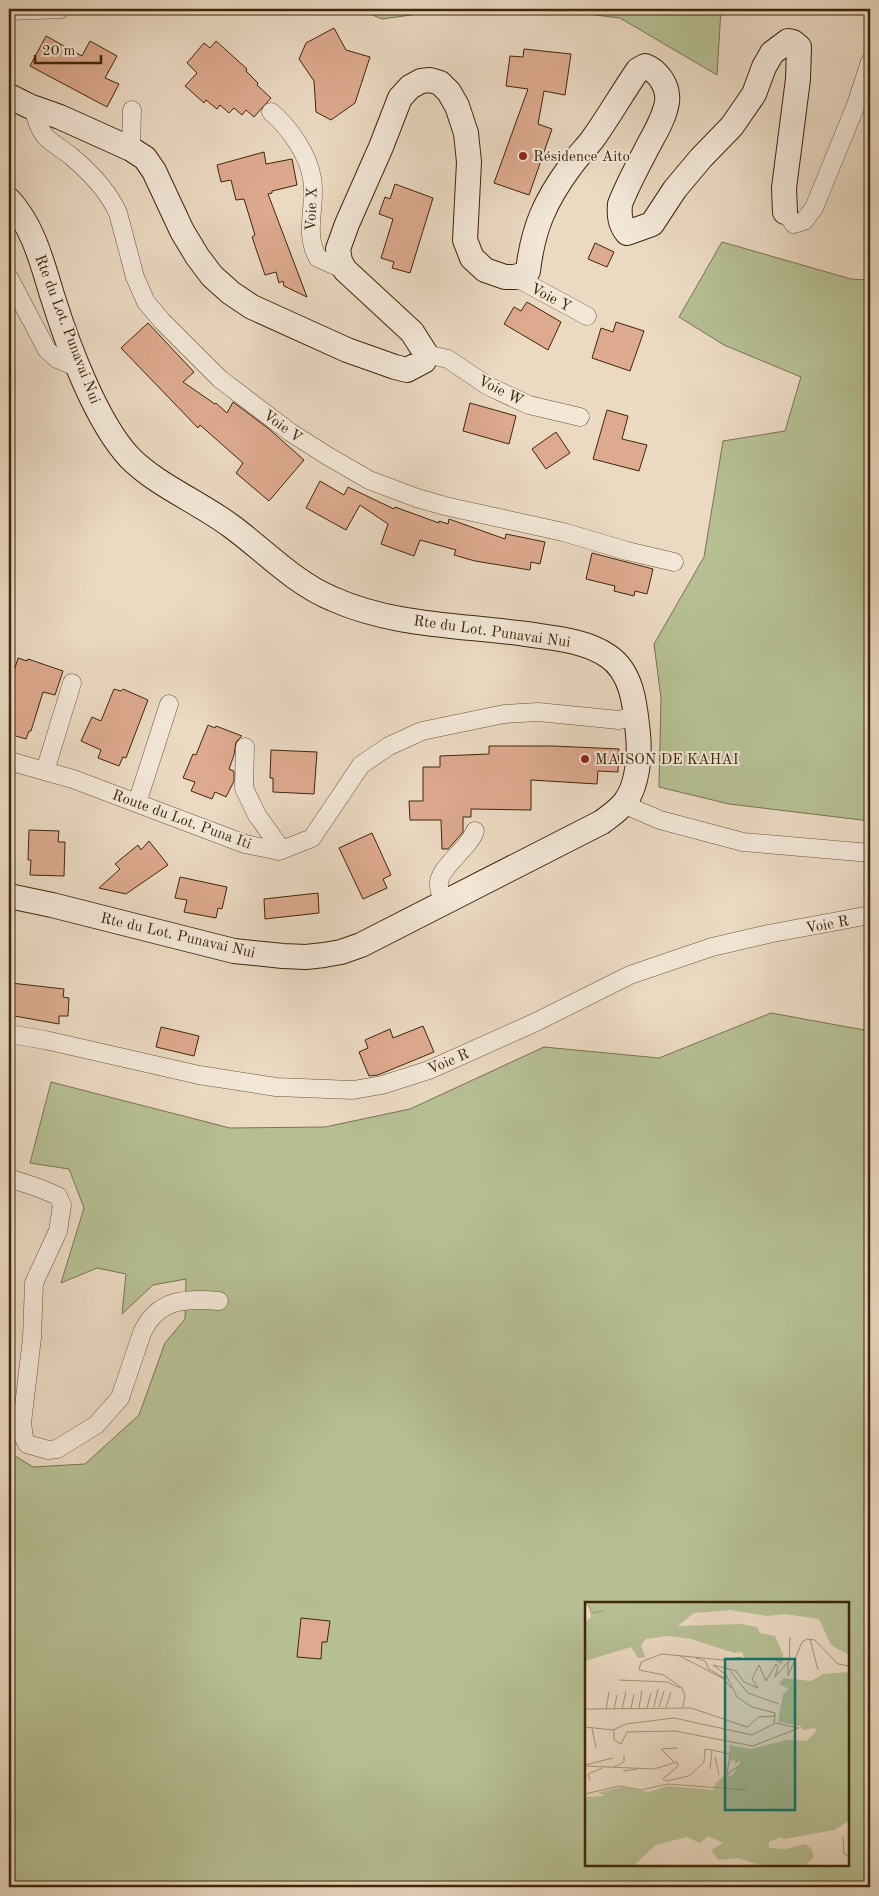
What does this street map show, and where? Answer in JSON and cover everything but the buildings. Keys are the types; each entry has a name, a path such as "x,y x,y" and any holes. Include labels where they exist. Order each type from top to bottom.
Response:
{"main road":[{"path":"9,96 131,149 145,158 154,171 182,231 197,256 212,276 231,293 252,307 347,350 407,370 418,366 424,361 426,354 412,332 345,270 340,261 338,249 400,98 410,87 421,81 430,80 440,83 449,92 457,106 466,134 469,162 466,240 472,258 485,270 505,278 524,274 528,271 532,241 540,218 554,191 592,139 638,70 644,66 654,70 659,75 667,94 667,102 660,124 620,204 619,216 622,226 627,233 652,224 675,189 701,158 732,126 754,94 764,67 772,54 788,41 794,42 799,47 798,79 784,188 785,212"},
{"name":"Rte du Lot. Punavai Nui","path":"9,200 30,231 79,368 103,420 116,442 150,476 231,526 308,586 331,599 367,612 395,619 576,642 608,656 627,679 633,697 639,746 633,786 623,804 602,822 361,945 341,952 306,957 234,950 9,896"}],"street":[{"path":"9,11 61,9"},
{"path":"785,212 794,224 804,221 814,208 856,105 870,62"},
{"name":"Voie V","path":"33,108 39,126 45,136 99,182 114,205 135,278 146,302 162,321 220,379 290,432 370,480 417,498 562,532 627,551 674,562"},
{"path":"131,149 132,110"},
{"name":"Voie X","path":"271,112 281,120 298,142 312,178 310,241 316,255 318,258 345,270"},
{"name":"Voie Y","path":"514,277 587,316"},
{"path":"9,278 48,350 57,359 79,368"},
{"name":"Voie W","path":"426,354 448,359 488,386 528,405 580,417"},
{"path":"45,771 72,683"},
{"path":"137,803 169,704"},
{"name":"Route du Lot. Puna Iti","path":"9,761 73,779 245,844 279,851 312,838 361,765 389,746 422,730 504,714 538,712 619,720 635,716"},
{"path":"245,747 244,788 257,815 282,850"},
{"path":"623,804 660,820 743,842 870,853"},
{"path":"444,902 438,885 441,873 472,841 475,831"},
{"name":"Voie R","path":"9,1034 45,1040 199,1075 276,1087 353,1090 382,1085 429,1070 536,1022 630,975 712,947 768,934 870,915"},
{"path":"9,1178 58,1196 62,1205 58,1231 34,1283 32,1338 22,1423 24,1438 28,1444 48,1450 57,1449 96,1425 120,1398 142,1333 146,1324 158,1310 181,1301 219,1301"}],"green space":[{"path":"358,9 455,9 382,19"},
{"path":"546,9 721,9 717,75 620,18"},
{"path":"722,242 851,279 870,280 870,821 729,804 659,787 661,698 654,644 704,557 723,441 785,431 801,377 724,345 679,317"},
{"path":"771,1013 870,1031 870,1887 9,1887 9,1452 33,1467 85,1464 139,1415 165,1343 185,1319 186,1279 153,1285 122,1314 126,1274 97,1268 61,1283 84,1208 69,1169 30,1163 51,1082 230,1128 325,1127 410,1109 544,1047 659,1058"}],"place":[{"name":"Résidence Aito","path":"523,156"},
{"name":"MAISON DE KAHAI","path":"585,759"}]}
